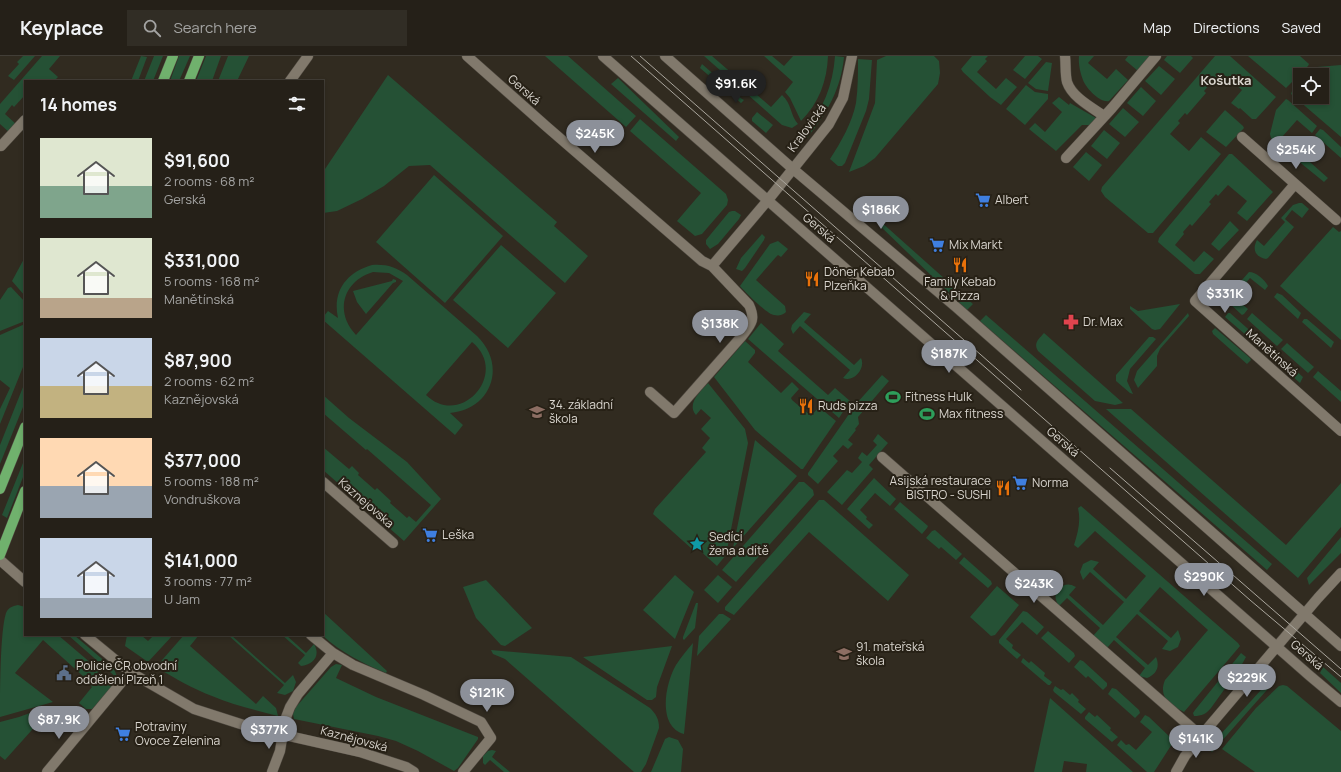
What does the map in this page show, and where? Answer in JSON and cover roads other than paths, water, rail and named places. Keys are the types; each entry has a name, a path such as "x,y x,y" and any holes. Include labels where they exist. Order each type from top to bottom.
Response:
{"main road":[{"path":"163,80 173,56"},
{"path":"190,80 199,56"},
{"path":"0,489 24,429"},
{"path":"0,555 24,494"}],"street":[{"path":"291,80 308,56"},
{"name":"Gerská","path":"467,56 596,170 705,263 712,266 749,305 752,313 752,323 674,413 650,392"},
{"name":"Gerská","path":"603,56 1341,702"},
{"path":"665,56 793,169 956,307 1341,646"},
{"name":"Kralovická","path":"793,169 829,124 843,98 852,56"},
{"path":"1065,56 1067,82 1083,101 1104,116"},
{"path":"1066,158 1156,56"},
{"path":"0,147 24,121"},
{"path":"1242,137 1336,220"},
{"path":"712,266 793,169"},
{"name":"Manětínská","path":"1294,184 1195,301 1341,431"},
{"path":"882,457 1201,736"},
{"name":"Kaznejovska","path":"324,483 393,543"},
{"path":"0,560 24,581"},
{"path":"1176,772 1185,756 1201,736 1341,573"},
{"name":"Kaznějovská","path":"86,636 130,672 194,709 253,728 360,752 406,767 414,772"},
{"path":"312,636 334,654 353,666 424,695 481,722 491,738 463,772"},
{"path":"272,772 280,751 284,734 285,720 294,700 334,654"},
{"path":"47,772 130,672"}],"tram line":[{"path":"631,56 1250,600 1341,677"},
{"path":"640,56 1021,390"},
{"path":"1110,468 1341,669"}],"place":[{"name":"Albert","path":"983,200"},
{"name":"Mix Markt","path":"937,245"},
{"name":"Family Kebab & Pizza","path":"960,265"},
{"name":"Döner Kebab Plzeňka","path":"812,279"},
{"name":"Dr. Max","path":"1071,322"},
{"name":"Fitness Hulk","path":"893,397"},
{"name":"Ruds pizza","path":"806,406"},
{"name":"34. základní škola","path":"537,412"},
{"name":"Max fitness","path":"927,414"},
{"name":"Norma","path":"1020,483"},
{"name":"Asijská restaurace BISTRO - SUSHI","path":"1003,488"},
{"name":"Leška","path":"430,535"},
{"name":"Sedící žena a dítě","path":"697,544"},
{"name":"91. mateřská škola","path":"844,654"},
{"name":"Policie ČR obvodní oddělení Plzeň 1","path":"64,673"},
{"name":"Potraviny Ovoce Zelenina","path":"123,734"}],"district":[{"name":"Košutka","path":"1226,80"}]}
